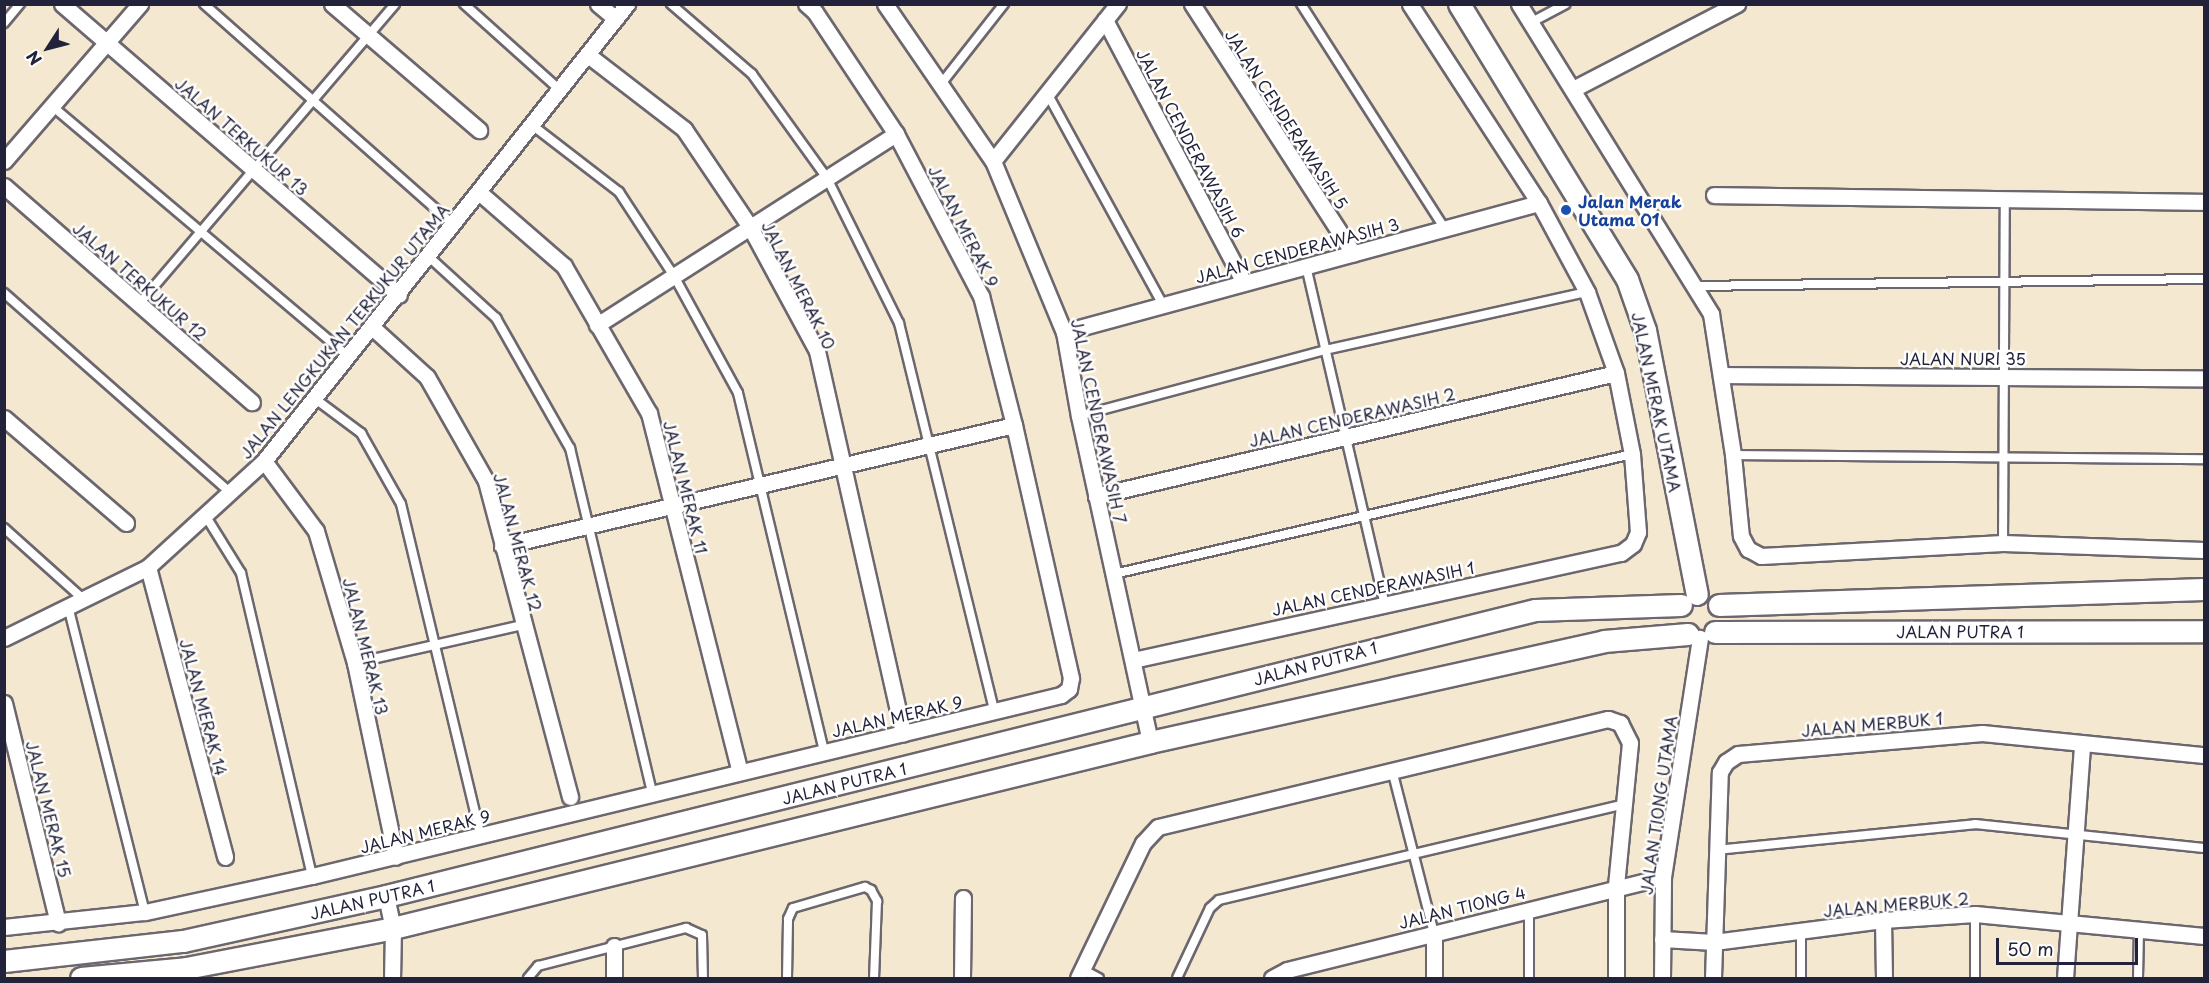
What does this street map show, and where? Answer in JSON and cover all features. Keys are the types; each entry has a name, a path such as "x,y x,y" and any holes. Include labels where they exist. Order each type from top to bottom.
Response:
{"main road":[{"name":"JALAN MERAK UTAMA","path":"1459,4 1627,279 1645,330 1689,600"},
{"name":"JALAN PUTRA 1","path":"1719,605 2205,589"},
{"path":"1713,599 1719,605 1721,624 1701,635 1680,626 1689,600 1713,599"},
{"name":"JALAN PUTRA 1","path":"4,961 183,941 386,896 1142,709 1402,640 1535,610 1689,600"},
{"name":"JALAN PUTRA 1","path":"81,978 186,968 393,928 1150,742 1604,641 1701,635 2205,630"}],"street":[{"name":"JALAN TERKUKUR 13","path":"62,4 399,295"},
{"path":"4,161 140,4"},
{"path":"332,4 479,130"},
{"path":"598,4 616,19"},
{"name":"JALAN LENGKUKAN TERKUKUR UTAMA","path":"4,638 148,567 264,461 399,295 627,4"},
{"name":"JALAN MERAK 9","path":"4,927 145,912 312,876 1061,695 1071,683 1014,425 981,296 896,134 815,12 806,4"},
{"path":"993,161 1118,4"},
{"name":"JALAN CENDERAWASIH 5","path":"1192,4 1353,253"},
{"path":"1410,4 1539,203 1587,292 1616,373 1632,454"},
{"path":"1519,4 1711,314 1734,455 1741,536 1748,549 1761,556 2003,543 2205,550"},
{"path":"1573,89 1737,4"},
{"name":"JALAN CENDERAWASIH 7","path":"887,5 993,161 1064,332 1079,416 1150,742"},
{"name":"JALAN CENDERAWASIH 6","path":"1106,20 1244,283"},
{"name":"JALAN MERAK 10","path":"588,55 684,129 750,227 817,351 903,733"},
{"path":"597,325 896,134"},
{"name":"JALAN TERKUKUR 12","path":"4,186 252,402"},
{"name":"JALAN MERAK 11","path":"480,193 564,266 649,412 740,772"},
{"path":"1714,195 2205,202"},
{"name":"JALAN CENDERAWASIH 3","path":"1064,332 1539,203"},
{"name":"JALAN MERAK 12","path":"372,327 427,377 486,481 522,625 570,797"},
{"name":"JALAN CENDERAWASIH 2","path":"1096,495 1616,373"},
{"name":"JALAN NURI 35","path":"1722,375 2205,378"},
{"path":"4,418 126,523"},
{"path":"502,546 1014,425"},
{"name":"JALAN CENDERAWASIH 1","path":"1133,660 1384,602 1621,553 1633,544 1638,532 1632,454"},
{"name":"JALAN MERAK 13","path":"264,461 316,531 355,663 396,857"},
{"name":"JALAN MERAK 14","path":"148,567 225,857"},
{"name":"JALAN TIONG UTAMA","path":"1662,978 1663,877 1701,635"},
{"name":"JALAN MERAK 15","path":"4,703 58,923"},
{"path":"1080,974 1143,843 1158,826 1392,768 1608,719 1620,723 1628,732 1616,886 1616,978"},
{"name":"JALAN MERBUK 1","path":"1713,978 1720,772 1726,762 1738,754 1982,733 2205,755"},
{"path":"2065,978 2066,925 2082,744"},
{"name":"JALAN TIONG 4","path":"1272,978 1287,970 1616,886 1663,877"},
{"path":"386,896 393,928 392,978"},
{"path":"962,978 963,898"},
{"name":"JALAN MERBUK 2","path":"1662,939 1714,942 1883,920 1975,914 2066,925 2205,936"},
{"path":"1883,920 1884,978"},
{"path":"1434,934 1434,978"},
{"path":"614,946 614,978"}],"lane":[{"path":"4,23 20,4"},
{"path":"204,4 454,225"},
{"path":"139,304 253,169 315,102 395,4"},
{"path":"464,4 560,90"},
{"path":"670,4 752,74 827,178 898,323 994,711"},
{"path":"941,84 1004,4"},
{"path":"1301,4 1444,228"},
{"path":"1530,23 1565,4"},
{"path":"1047,93 1163,305"},
{"path":"52,106 348,356"},
{"path":"532,125 619,192 674,276 738,393 758,486 824,752"},
{"path":"2003,543 2005,200"},
{"path":"429,257 496,318 570,448 586,527 652,793"},
{"path":"1306,266 1384,602"},
{"path":"1695,286 2004,284 2205,279"},
{"path":"1079,416 1325,350 1587,292"},
{"path":"4,293 230,492"},
{"path":"314,398 361,433 401,504 438,645 481,836"},
{"path":"1114,574 1632,454"},
{"path":"1734,455 2205,459"},
{"path":"205,515 241,573 312,876"},
{"path":"4,528 83,599"},
{"path":"68,606 145,912"},
{"path":"355,663 522,625"},
{"path":"1392,768 1434,934"},
{"path":"1177,978 1215,902 1624,804"},
{"path":"1716,850 1975,824 2205,848"},
{"path":"787,978 788,919 793,908 865,887 871,890 877,902 874,978"},
{"path":"1528,978 1529,909"},
{"path":"1975,914 1975,978"},
{"path":"528,978 538,966 692,928 703,942 703,978"},
{"path":"2138,978 2139,929"},
{"path":"1801,931 1801,978"},
{"path":"1080,974 1099,978"}],"place":[{"name":"Jalan Merak Utama 01","path":"1566,210"}]}
